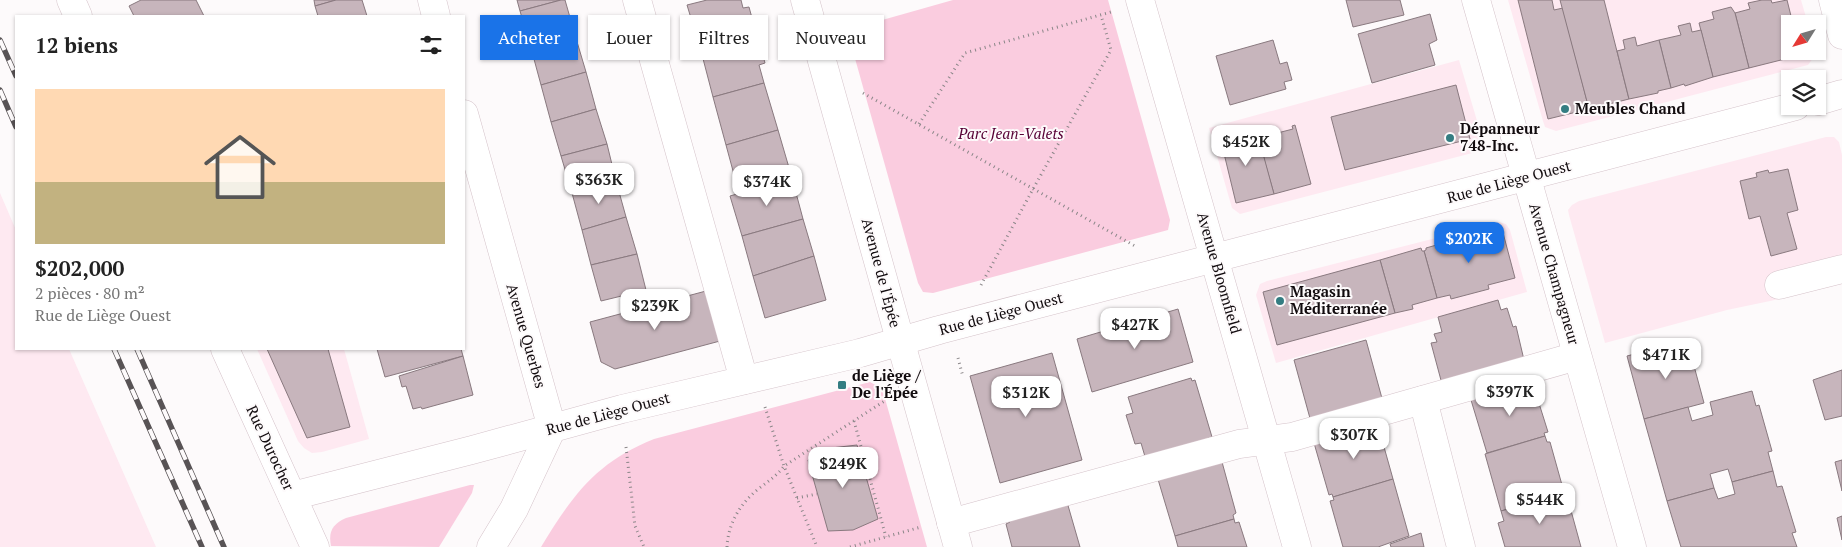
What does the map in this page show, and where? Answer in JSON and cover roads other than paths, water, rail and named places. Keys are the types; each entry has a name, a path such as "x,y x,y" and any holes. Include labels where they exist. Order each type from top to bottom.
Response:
{"street":[{"path":"71,0 78,15"},
{"path":"432,0 436,15"},
{"path":"637,0 744,380"},
{"name":"Avenue de l'Épée","path":"805,0 900,341 945,532"},
{"name":"Avenue Bloomfield","path":"1140,0 1296,547"},
{"name":"Avenue Champagneur","path":"1476,0 1632,547"},
{"path":"1833,0 1842,35"},
{"path":"1826,99 1842,94"},
{"name":"Rue de Liège Ouest","path":"292,496 622,409 860,352 1781,110"},
{"name":"Avenue Querbes","path":"465,118 552,428"},
{"path":"1779,285 1842,269"},
{"name":"Rue Durocher","path":"225,350 315,547"},
{"path":"945,532 1239,444 1292,437 1578,356"},
{"path":"1423,400 1461,547"},
{"path":"491,547 514,509 552,428"}],"railway":[{"path":"0,40 15,74"},
{"path":"0,90 15,125"},
{"path":"114,350 202,547"},
{"path":"137,350 224,547"}],"place":[{"name":"Meubles Chand","path":"1565,109"},
{"name":"Dépanneur 748-Inc.","path":"1450,138"},
{"name":"Magasin Méditerranée","path":"1280,301"},
{"name":"de Liège / De l'Épée","path":"842,385"}],"park label":[{"name":"Parc Jean-Valets","path":"1011,134"}]}
